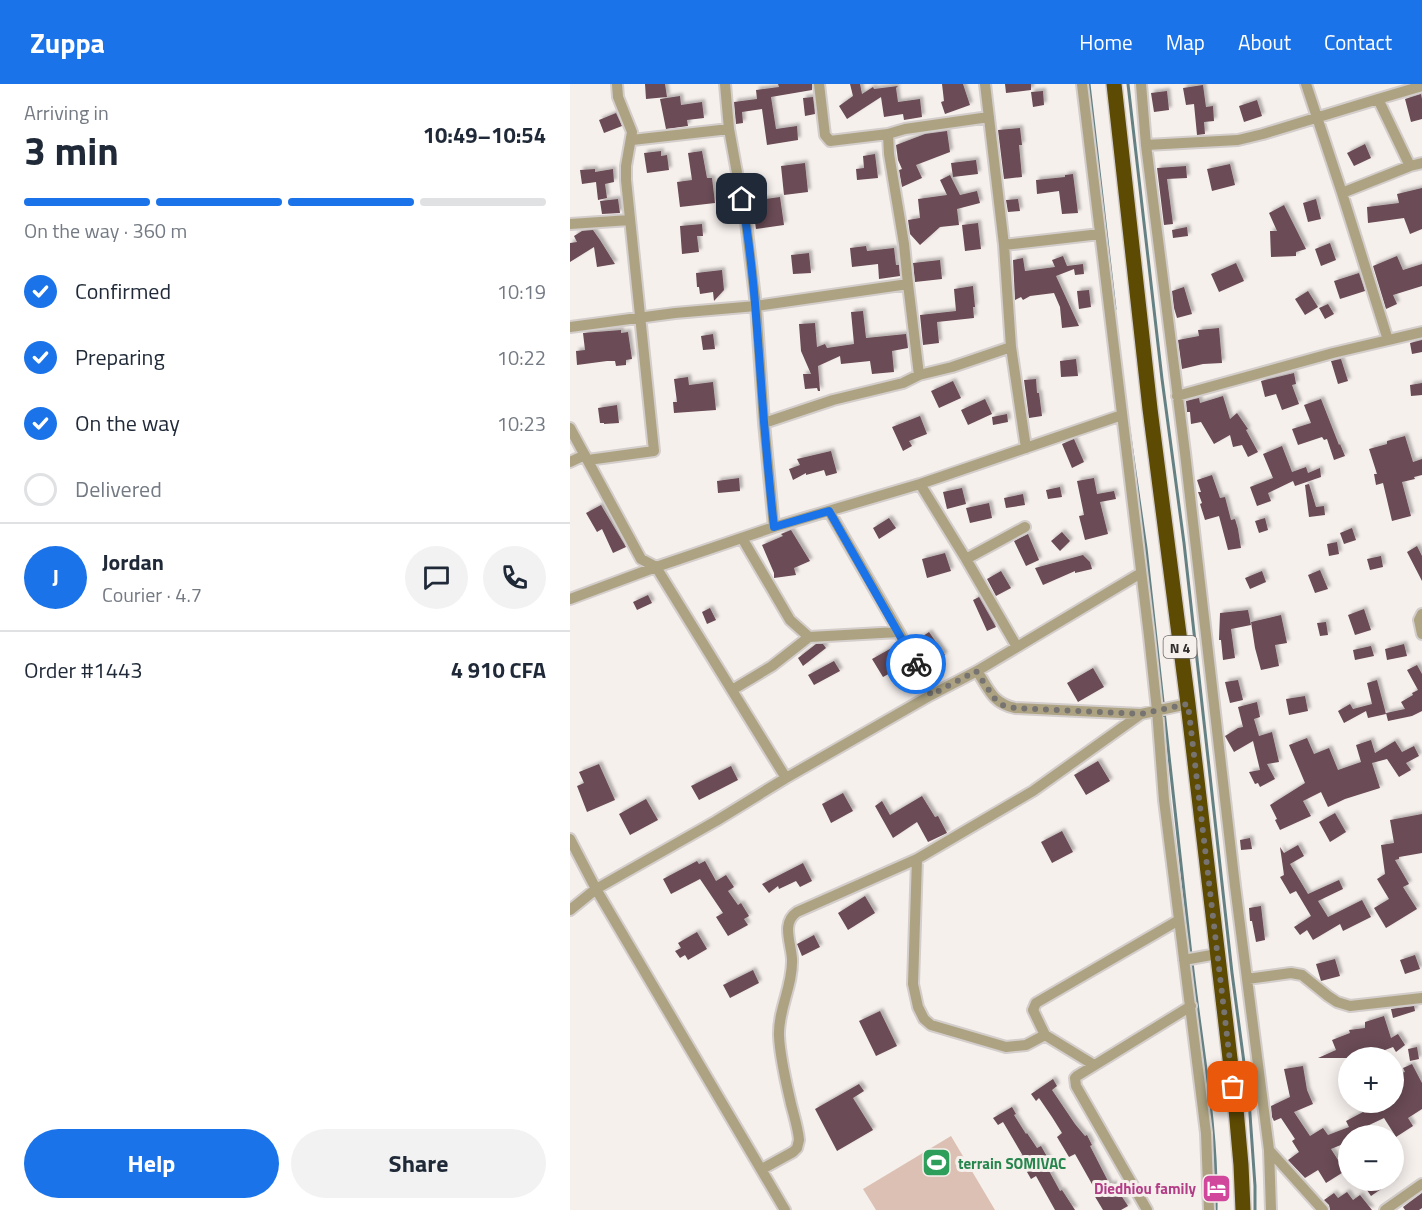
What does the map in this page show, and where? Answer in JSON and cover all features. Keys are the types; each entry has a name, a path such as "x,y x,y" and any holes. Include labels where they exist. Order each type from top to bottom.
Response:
{"highway":[{"name":"N 4","path":"1114,84 1150,409 1188,704 1237,1120 1243,1210"}],"street":[{"path":"570,462 587,457 654,451 626,180 632,132 618,97 617,84"},
{"path":"725,84 729,129 746,222 756,306 774,527"},
{"path":"819,84 825,135 830,141 989,117"},
{"path":"985,84 1004,245 1011,347 1026,448"},
{"path":"1082,84 1141,573 1162,709 1164,800 1206,1133 1209,1210"},
{"path":"1141,84 1146,145 1185,453 1232,865 1269,1150 1271,1210"},
{"path":"1306,84 1388,340"},
{"path":"1146,145 1238,140 1422,86"},
{"path":"1378,99 1410,166"},
{"path":"632,141 729,129"},
{"path":"888,134 889,154 904,244 919,375"},
{"path":"1342,193 1422,163"},
{"path":"570,224 630,220"},
{"path":"1004,245 1100,234"},
{"path":"570,327 675,313 756,306 908,284"},
{"path":"1177,396 1333,353 1422,332"},
{"path":"764,423 833,400 903,383 919,375 952,367 1011,347"},
{"path":"570,599 774,527 920,484 1122,415"},
{"path":"570,428 640,559 656,567 786,778"},
{"path":"920,484 1017,647"},
{"path":"829,511 899,632 931,695"},
{"path":"966,559 1025,527"},
{"path":"742,538 790,620 809,637"},
{"path":"570,910 596,889 976,671 1141,573"},
{"path":"1422,614 1419,620 1422,634"},
{"path":"732,690 772,666 809,637 899,632"},
{"path":"976,671 995,699 1002,705 1015,708 1141,714 1188,704"},
{"path":"762,1169 793,1152 799,1140 779,1038 779,1019 791,981 792,958 788,923 792,915 917,858 1033,791 1141,714"},
{"path":"570,839 596,889 785,1210"},
{"path":"917,858 913,984 918,1007 924,1019 931,1024 1006,1047 1026,1045 1045,1035"},
{"path":"1094,1065 1045,1035 1033,1010 1036,1003 1179,920"},
{"path":"1184,960 1217,954"},
{"path":"1247,979 1291,973 1302,975 1337,1002 1350,1006 1422,998"},
{"path":"1147,1210 1076,1086 1075,1078 1191,1006"},
{"path":"1269,1150 1323,1210"},
{"path":"1385,1210 1422,1184"}],"shaded area":[{"name":"terrain SOMIVAC","path":"951,1136 995,1210 876,1210 863,1189"}],"building":[{"path":"645,84 665,84 667,97 646,99"},
{"path":"778,84 812,84 812,90 771,97 776,129 797,126 798,140 767,145 762,109 742,112 743,123 736,124 734,102 757,99 756,90 779,87"},
{"path":"850,84 860,84 862,94 873,87 874,89 898,86 896,88 898,102 920,99 922,117 904,120 903,114 884,117 881,97 847,119 839,106 853,96"},
{"path":"942,84 963,84 970,105 945,114 941,102 944,101"},
{"path":"1005,84 1031,84 1031,90 1006,93"},
{"path":"1203,85 1206,107 1213,106 1214,121 1204,122 1205,134 1197,135 1194,104 1186,105 1183,88"},
{"path":"1043,91 1044,105 1033,107 1031,92"},
{"path":"1167,91 1169,110 1154,112 1151,93"},
{"path":"1421,94 1422,119 1411,122 1405,99"},
{"path":"680,96 681,105 702,102 704,118 687,120 688,126 666,129 660,99"},
{"path":"813,97 815,114 805,116 803,98"},
{"path":"1257,100 1262,116 1244,122 1239,106"},
{"path":"616,113 622,126 604,133 599,120"},
{"path":"1020,128 1022,177 1004,179 998,130"},
{"path":"947,131 950,152 916,165 922,178 902,187 899,170 902,169 896,145 925,134"},
{"path":"1365,144 1371,158 1354,166 1347,153"},
{"path":"661,151 661,156 667,155 669,170 647,173 644,153"},
{"path":"702,151 707,178 712,178 715,203 680,207 677,182 692,180 688,153"},
{"path":"875,154 878,178 857,180 856,169 864,168 863,156"},
{"path":"976,160 978,174 953,177 951,163"},
{"path":"805,163 808,192 784,195 781,166"},
{"path":"1230,164 1235,185 1212,191 1207,169"},
{"path":"1186,166 1187,178 1167,179 1173,224 1164,225 1157,168"},
{"path":"595,169 595,172 613,169 614,182 605,184 607,198 598,200 596,182 582,184 580,170"},
{"path":"1073,174 1078,213 1062,214 1059,191 1037,194 1036,180"},
{"path":"950,175 960,195 977,191 980,203 957,209 959,225 940,227 920,245 910,234 908,220 920,218 918,199 947,195 940,180"},
{"path":"1422,188 1422,229 1410,234 1404,218 1368,223 1367,207 1399,203 1397,194"},
{"path":"780,197 784,225 756,229 752,201"},
{"path":"618,199 620,213 602,214 600,201"},
{"path":"1018,199 1020,211 1008,212 1006,200"},
{"path":"1316,199 1321,219 1308,222 1303,203"},
{"path":"1284,205 1306,249 1296,252 1296,256 1271,257 1270,231 1277,231 1269,213"},
{"path":"978,223 981,249 965,251 962,225"},
{"path":"702,224 703,236 697,236 699,252 682,254 680,226"},
{"path":"1187,227 1188,236 1173,238 1172,230"},
{"path":"593,230 615,264 597,267 594,247 570,262 570,243 577,242 574,236 582,231"},
{"path":"1330,243 1336,260 1321,266 1315,249"},
{"path":"866,246 867,251 894,248 900,276 879,279 878,264 852,267 850,248"},
{"path":"809,253 811,273 793,274 791,255"},
{"path":"1063,256 1067,266 1083,264 1084,274 1075,275 1074,269 1056,276 1079,326 1062,328 1060,307 1054,293 1030,296 1023,300 1021,297 1015,300 1013,260 1023,258 1025,271 1055,267 1052,260"},
{"path":"1397,256 1403,270 1422,264 1422,286 1393,295 1397,304 1386,309 1373,266"},
{"path":"940,260 942,279 915,282 913,263"},
{"path":"1236,263 1244,281 1219,292 1211,274"},
{"path":"722,270 724,290 714,301 713,292 700,294 696,273"},
{"path":"1359,273 1365,291 1340,299 1334,281"},
{"path":"973,286 974,318 937,322 939,343 923,345 920,315 956,311 954,289"},
{"path":"1184,287 1192,314 1177,318 1172,291"},
{"path":"1089,290 1091,307 1079,309 1077,291"},
{"path":"1308,291 1318,307 1305,315 1295,299"},
{"path":"1328,304 1334,314 1325,319 1319,308"},
{"path":"863,311 866,338 906,334 908,348 892,351 894,372 872,374 870,361 841,364 840,356 818,366 820,391 817,388 805,389 803,374 811,374 801,351 799,324 815,323 817,347 825,344 827,348 854,344 851,312"},
{"path":"1219,328 1222,363 1203,364 1182,369 1178,340 1199,336 1198,330"},
{"path":"621,330 621,333 628,332 632,359 626,360 626,365 616,366 615,361 607,361 577,365 576,351 585,350 583,333"},
{"path":"713,334 715,349 703,350 701,336"},
{"path":"1422,340 1422,352 1412,354 1410,343"},
{"path":"1076,359 1078,376 1061,377 1060,361"},
{"path":"1341,359 1348,381 1338,384 1331,361"},
{"path":"1294,373 1296,384 1292,385 1299,404 1282,410 1276,394 1265,397 1261,381"},
{"path":"688,377 689,385 713,382 716,410 674,413 673,402 677,402 674,379"},
{"path":"1036,379 1042,416 1029,418 1024,380"},
{"path":"953,381 961,398 939,408 931,391"},
{"path":"1422,383 1422,395 1411,396 1410,385"},
{"path":"1223,396 1230,419 1237,413 1248,429 1246,430 1258,452 1248,457 1242,445 1233,447 1230,435 1214,444 1201,422 1191,424 1186,401 1199,398 1200,403"},
{"path":"985,399 992,414 968,425 961,410"},
{"path":"1321,399 1345,456 1334,460 1327,439 1324,440 1322,437 1298,445 1292,429 1311,423 1304,405"},
{"path":"617,405 619,423 600,423 598,408"},
{"path":"1007,414 1008,422 993,425 992,417"},
{"path":"920,416 927,434 909,441 912,446 903,451 892,427"},
{"path":"1405,436 1413,462 1422,459 1422,475 1402,482 1411,516 1392,521 1383,483 1376,485 1374,474 1377,474 1369,449"},
{"path":"1074,439 1084,462 1072,468 1062,444"},
{"path":"1282,446 1292,472 1306,467 1308,473 1320,468 1321,477 1295,486 1293,481 1268,493 1271,501 1257,506 1250,487 1273,478 1263,454"},
{"path":"831,451 837,473 826,476 824,470 806,475 806,473 793,480 789,469 800,465 797,459"},
{"path":"1212,475 1220,498 1225,497 1231,520 1235,519 1241,548 1228,550 1219,516 1205,520 1197,480"},
{"path":"739,478 740,491 718,493 717,481"},
{"path":"1094,478 1097,494 1114,491 1116,499 1100,502 1108,534 1085,540 1079,516 1084,515 1077,481"},
{"path":"1309,484 1316,507 1324,506 1325,515 1309,517 1305,485"},
{"path":"1060,487 1062,497 1048,499 1046,490"},
{"path":"962,488 966,504 947,509 943,492"},
{"path":"1023,494 1025,505 1006,508 1004,498"},
{"path":"989,503 992,518 970,523 966,508"},
{"path":"601,505 626,547 613,553 602,529 597,532 586,513"},
{"path":"889,518 896,528 879,539 873,528"},
{"path":"1265,518 1268,530 1259,533 1255,521"},
{"path":"1352,528 1356,540 1344,544 1340,533"},
{"path":"791,530 810,561 794,568 796,575 774,578 762,545"},
{"path":"1062,532 1070,541 1060,551 1051,541"},
{"path":"1028,534 1039,560 1026,566 1014,541"},
{"path":"1337,542 1339,554 1329,556 1327,544"},
{"path":"1417,546 1422,556 1422,581 1407,552"},
{"path":"945,553 951,571 927,578 922,559"},
{"path":"1083,555 1090,562 1092,569 1075,573 1075,571 1043,585 1035,568"},
{"path":"1381,556 1383,567 1370,570 1367,559"},
{"path":"1320,570 1328,589 1315,593 1308,575"},
{"path":"1001,571 1011,588 996,596 987,579"},
{"path":"1262,571 1266,582 1250,589 1245,578"},
{"path":"648,595 652,603 637,610 633,602"},
{"path":"979,597 996,627 987,631 973,600"},
{"path":"710,608 716,620 707,624 702,612"},
{"path":"1364,609 1371,630 1355,635 1348,615"},
{"path":"1248,610 1251,625 1231,629 1235,658 1223,660 1221,640 1219,640 1220,613"},
{"path":"1281,615 1287,643 1275,645 1279,666 1261,670 1251,622"},
{"path":"1326,622 1328,635 1320,636 1317,623"},
{"path":"929,632 945,655 930,666 922,655 920,656 913,643"},
{"path":"816,644 823,644 826,648 803,666 798,658"},
{"path":"1404,644 1407,656 1387,660 1385,649"},
{"path":"897,645 907,664 883,677 872,659"},
{"path":"1371,646 1374,656 1355,660 1353,650"},
{"path":"834,661 840,671 814,685 808,675"},
{"path":"1417,665 1422,674 1422,711 1412,716 1388,721 1386,713 1405,709 1401,702 1418,690 1407,670"},
{"path":"1093,668 1104,687 1078,702 1067,683"},
{"path":"1238,680 1243,700 1230,703 1225,682"},
{"path":"1377,680 1386,714 1368,718 1366,711 1344,723 1338,711 1350,704 1353,709 1372,704 1367,683"},
{"path":"1305,696 1308,711 1289,715 1286,699"},
{"path":"1257,702 1260,717 1254,719 1259,736 1272,732 1279,762 1267,764 1275,779 1260,787 1258,783 1255,784 1249,772 1260,770 1253,741 1234,752 1225,736 1243,727 1238,707"},
{"path":"1307,738 1314,754 1329,748 1338,770 1361,762 1356,745 1371,740 1375,753 1395,741 1402,752 1414,746 1419,756 1406,763 1411,770 1399,777 1387,759 1372,763 1380,788 1328,807 1321,792 1303,801 1311,816 1280,830 1270,805 1305,783 1289,745"},
{"path":"1098,761 1110,781 1086,795 1074,775"},
{"path":"599,764 615,800 587,812 577,786 584,783 579,772"},
{"path":"731,766 738,780 699,800 691,786"},
{"path":"843,793 853,811 831,823 822,804"},
{"path":"922,796 935,817 938,816 947,833 928,842 917,822 893,838 875,806 882,801 890,815"},
{"path":"646,799 658,820 630,835 619,814"},
{"path":"1335,813 1346,832 1330,842 1319,822"},
{"path":"1422,814 1422,853 1399,857 1395,860 1409,884 1403,887 1417,909 1386,928 1374,908 1389,899 1377,879 1385,874 1381,845 1394,843 1390,820"},
{"path":"1062,831 1073,852 1052,863 1041,842"},
{"path":"1250,838 1252,849 1241,850 1240,840"},
{"path":"1298,845 1304,856 1290,864 1308,894 1339,880 1343,889 1318,901 1328,917 1362,900 1371,917 1343,931 1340,924 1313,940 1307,930 1300,935 1294,927 1311,916 1296,891 1290,894 1280,877 1284,875 1280,847 1284,853"},
{"path":"697,861 699,864 705,861 716,881 726,875 734,887 728,891 738,905 741,903 749,916 744,919 748,925 728,936 716,917 723,913 700,879 671,894 663,879"},
{"path":"803,863 812,881 800,887 796,881 779,889 778,886 769,893 762,884"},
{"path":"865,896 875,913 848,930 838,913"},
{"path":"1261,906 1265,940 1256,942 1249,908"},
{"path":"697,932 707,949 688,960 685,955 680,958 675,951 681,948 678,943"},
{"path":"814,935 820,947 802,956 797,944"},
{"path":"1415,955 1420,969 1405,974 1400,960"},
{"path":"1335,959 1340,976 1321,981 1316,964"},
{"path":"753,970 759,983 730,998 723,985"},
{"path":"1414,1006 1415,1011 1393,1018 1391,1009"},
{"path":"880,1011 897,1046 876,1056 859,1021"},
{"path":"1384,1016 1391,1038 1398,1034 1405,1045 1402,1047 1338,1047 1338,1058 1318,1058 1336,1050 1332,1040 1350,1033 1349,1030 1365,1028 1365,1022"},
{"path":"1417,1047 1419,1059 1410,1061 1408,1049"},
{"path":"1412,1064 1422,1083 1422,1109 1408,1118 1413,1126 1404,1132 1404,1125 1388,1125 1384,1118 1369,1125 1348,1125 1346,1121 1361,1113 1404,1113 1404,1068"},
{"path":"1303,1066 1307,1090 1313,1104 1294,1112 1310,1136 1323,1128 1328,1135 1338,1131 1338,1146 1331,1149 1338,1160 1338,1175 1326,1183 1318,1170 1305,1178 1288,1160 1299,1152 1292,1141 1295,1139 1281,1118 1274,1121 1272,1117 1271,1106 1290,1097 1284,1069"},
{"path":"1053,1079 1057,1086 1052,1090 1075,1124 1085,1136 1087,1135 1092,1145 1090,1146 1110,1185 1113,1183 1128,1206 1121,1210 1103,1210 1094,1195 1097,1193 1075,1154 1069,1157 1057,1137 1062,1133 1039,1098 1036,1101 1031,1094"},
{"path":"859,1084 864,1091 853,1098 873,1130 837,1151 815,1109"},
{"path":"1012,1107 1016,1114 1014,1115 1026,1134 1037,1148 1041,1146 1053,1167 1048,1169 1060,1191 1062,1190 1075,1210 1055,1210 1036,1176 1031,1179 1017,1159 1023,1156 1003,1122 998,1125 993,1118"},
{"path":"1368,1191 1378,1191 1371,1196"},
{"path":"1347,1192 1353,1200 1360,1195 1372,1210 1330,1210 1324,1200 1334,1193 1338,1198"},
{"path":"1422,1193 1422,1208 1405,1210 1403,1207"}],"waterway":[{"path":"1089,84 1115,309"},
{"path":"1128,84 1162,379 1184,543 1232,973 1249,1100 1255,1210"},
{"path":"1128,423 1146,548 1191,955"},
{"path":"1192,962 1212,1117 1216,1210"}],"way so far":[{"path":"916,664 931,695 976,671 995,699 1002,705 1015,708 1141,714 1188,704 1233,1087"}],"place":[{"name":"terrain SOMIVAC","path":"937,1163"},
{"name":"Diedhiou family","path":"1217,1188"}],"route":[{"path":"742,199 756,306 774,527 829,511 916,664"}]}
